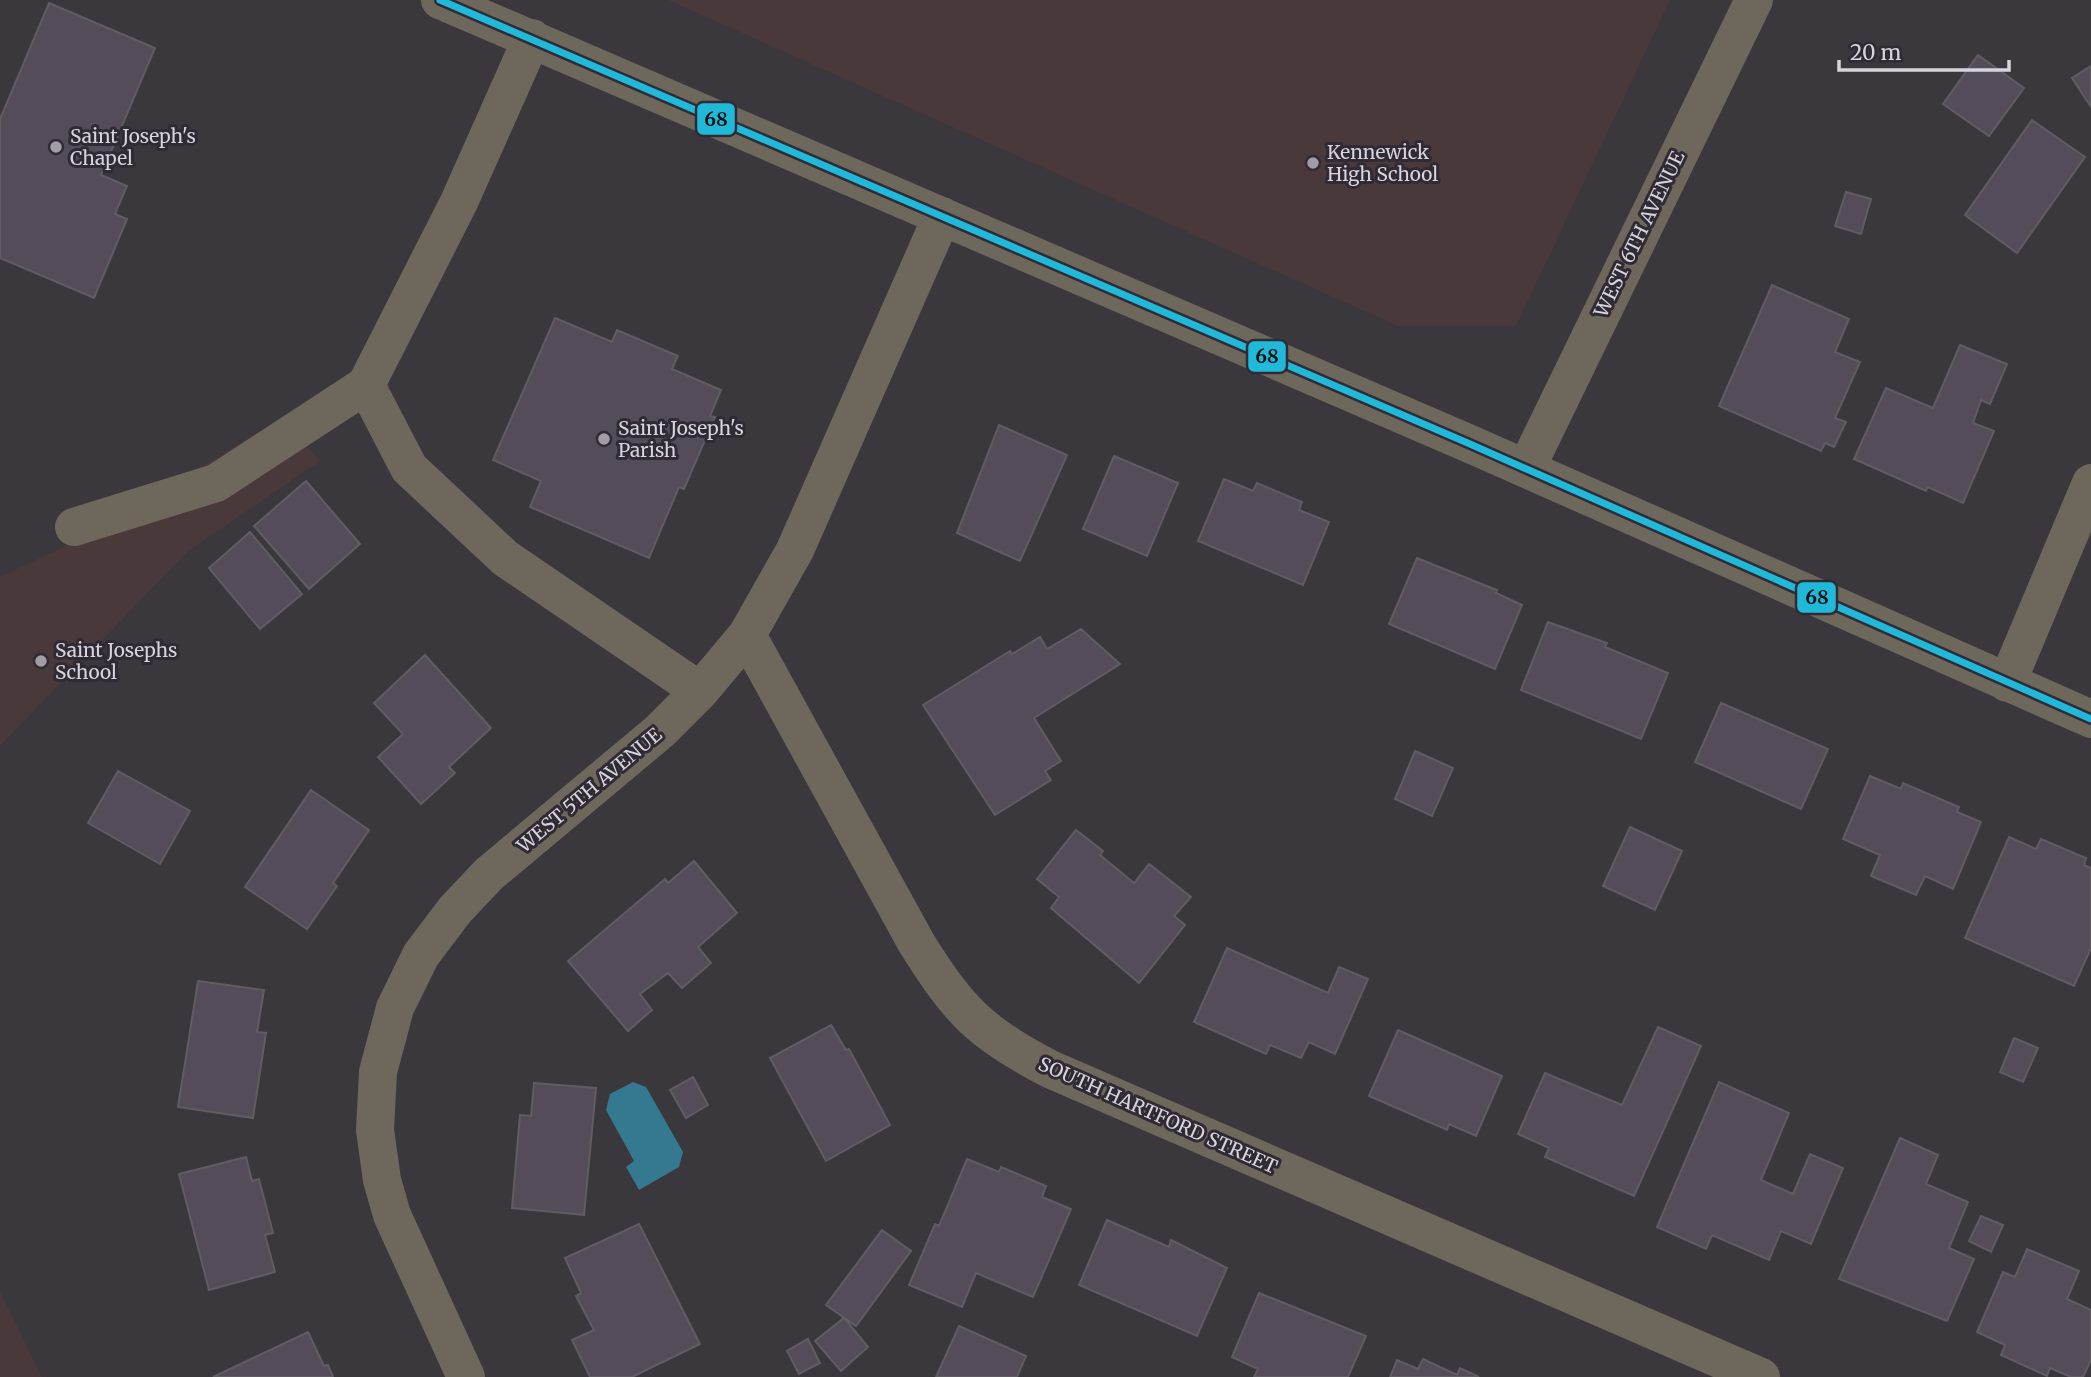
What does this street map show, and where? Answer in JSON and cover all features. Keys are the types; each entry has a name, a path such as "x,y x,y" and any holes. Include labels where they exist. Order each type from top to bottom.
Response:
{"street":[{"name":"WEST 6TH AVENUE","path":"1526,469 1754,0"},
{"path":"446,1 1526,469 2091,719"},
{"path":"74,527 216,483 366,385 459,202 532,38"},
{"name":"WEST 5TH AVENUE","path":"467,1377 392,1215 382,1180 375,1130 378,1072 395,1008 421,955 455,910 489,874 660,731 700,691 747,635 795,550 942,216"},
{"path":"366,385 409,468 505,558 700,691"},
{"path":"2007,682 2091,483"},
{"name":"SOUTH HARTFORD STREET","path":"747,635 917,944 943,985 973,1021 1001,1042 1052,1070 1761,1377"}],"shaded area":[{"name":"Kennewick High School","path":"668,0 1670,0 1516,326 1398,326"},
{"name":"Saint Josephs School","path":"282,418 320,461 187,552 0,746 0,577 128,516 184,477"},
{"path":"0,1291 42,1377 0,1377"}],"water":[{"path":"633,1082 646,1087 683,1152 679,1167 639,1190 626,1167 634,1161 606,1110 610,1094"}],"building":[{"name":"Saint Joseph's Chapel","path":"49,3 155,48 101,175 127,186 115,214 127,219 94,298 0,258 0,119"},
{"path":"1978,55 2024,88 1989,136 1943,104"},
{"path":"2091,66 2091,107 2072,78"},
{"path":"2032,120 2085,157 2017,253 1965,215"},
{"path":"1846,192 1871,199 1861,234 1835,226"},
{"path":"1772,285 1849,319 1835,352 1860,362 1835,418 1846,422 1834,447 1825,443 1821,451 1719,406"},
{"name":"Saint Joseph's Parish","path":"555,318 612,342 617,330 678,356 672,369 721,390 710,416 715,417 684,489 679,487 649,558 530,507 541,481 493,460"},
{"path":"1960,345 2007,364 1990,404 1981,400 1973,423 1994,431 1963,503 1928,487 1926,491 1854,459 1886,388 1933,408"},
{"path":"999,425 1067,455 1020,561 957,533"},
{"path":"1114,456 1178,483 1147,556 1083,529"},
{"path":"1224,479 1253,491 1257,483 1302,502 1299,510 1329,522 1303,585 1198,541"},
{"path":"306,481 360,544 309,589 254,526"},
{"path":"250,532 302,594 260,629 209,568"},
{"path":"1417,558 1497,590 1496,593 1522,605 1495,669 1389,624"},
{"path":"1548,622 1607,643 1605,647 1668,673 1641,739 1521,690"},
{"path":"1081,629 1120,664 1034,718 1061,761 1045,771 1051,780 995,815 923,705 1010,651 1012,654 1040,637 1047,649"},
{"path":"425,655 491,728 449,767 455,773 421,804 378,757 403,734 374,703"},
{"path":"1721,703 1828,749 1801,809 1695,762"},
{"path":"1415,751 1453,768 1432,816 1395,799"},
{"path":"118,771 190,811 160,864 88,823"},
{"path":"1870,776 1901,789 1903,783 1959,807 1957,812 1981,822 1953,889 1925,876 1916,895 1871,876 1880,855 1843,839"},
{"path":"311,790 369,830 333,883 337,886 307,929 245,887"},
{"path":"1630,827 1682,851 1655,910 1603,886"},
{"path":"1076,830 1103,851 1100,855 1134,883 1149,864 1191,897 1174,916 1185,925 1139,983 1051,908 1059,897 1037,879"},
{"path":"2009,837 2036,849 2041,839 2086,858 2084,865 2091,868 2091,948 2074,986 1965,938"},
{"path":"694,861 737,913 698,947 711,963 682,988 668,973 640,994 652,1010 628,1031 568,961 665,879 668,883"},
{"path":"1227,948 1328,993 1339,967 1368,979 1335,1054 1309,1042 1301,1058 1270,1045 1266,1054 1194,1022"},
{"path":"198,981 264,990 257,1032 266,1033 253,1118 178,1107"},
{"path":"831,1025 846,1050 849,1049 890,1125 826,1161 770,1058"},
{"path":"1658,1027 1701,1046 1634,1196 1545,1157 1549,1148 1518,1134 1545,1073 1622,1105"},
{"path":"1398,1030 1502,1076 1476,1136 1449,1124 1447,1130 1369,1096"},
{"path":"2014,1038 2038,1048 2023,1082 2000,1072"},
{"path":"693,1077 708,1105 686,1118 670,1090"},
{"path":"1719,1082 1789,1113 1761,1180 1793,1194 1810,1154 1843,1168 1811,1244 1781,1231 1769,1260 1712,1235 1706,1249 1657,1227"},
{"path":"534,1083 596,1088 584,1215 512,1208 520,1115 531,1116"},
{"path":"1900,1138 1938,1155 1926,1184 1968,1202 1949,1248 1974,1259 1947,1321 1839,1279"},
{"path":"246,1157 252,1181 259,1179 273,1233 265,1235 275,1272 209,1290 179,1174"},
{"path":"967,1159 999,1172 1001,1167 1046,1186 1042,1197 1071,1209 1033,1297 976,1273 962,1307 909,1285 935,1224 939,1226"},
{"path":"1981,1216 2003,1225 1991,1252 1969,1241"},
{"path":"1107,1220 1169,1247 1171,1240 1227,1268 1197,1336 1079,1285"},
{"path":"639,1224 700,1344 632,1377 590,1377 572,1340 594,1330 576,1296 581,1293 565,1258"},
{"path":"882,1230 911,1251 856,1326 826,1305"},
{"path":"2027,1249 2079,1271 2067,1299 2091,1310 2091,1360 2083,1377 2071,1377 2050,1368 2047,1376 2001,1355 2005,1345 1977,1332 2003,1272 2015,1277"},
{"path":"1259,1293 1366,1336 1348,1377 1254,1377 1258,1369 1232,1357"},
{"path":"844,1318 868,1347 841,1371 815,1341"},
{"path":"959,1326 1026,1356 1017,1377 936,1377"},
{"path":"308,1332 324,1366 328,1365 333,1377 213,1377"},
{"path":"808,1339 820,1363 799,1374 787,1351"},
{"path":"1423,1359 1457,1375 1460,1368 1479,1377 1390,1377 1397,1360 1418,1369"}],"transit line":[{"name":"68","path":"440,0 1470,444 2091,719"}],"place":[{"name":"Saint Joseph's Chapel","path":"56,147"},
{"name":"Kennewick High School","path":"1313,163"},
{"name":"Saint Joseph's Parish","path":"604,439"},
{"name":"Saint Josephs School","path":"41,661"}]}
